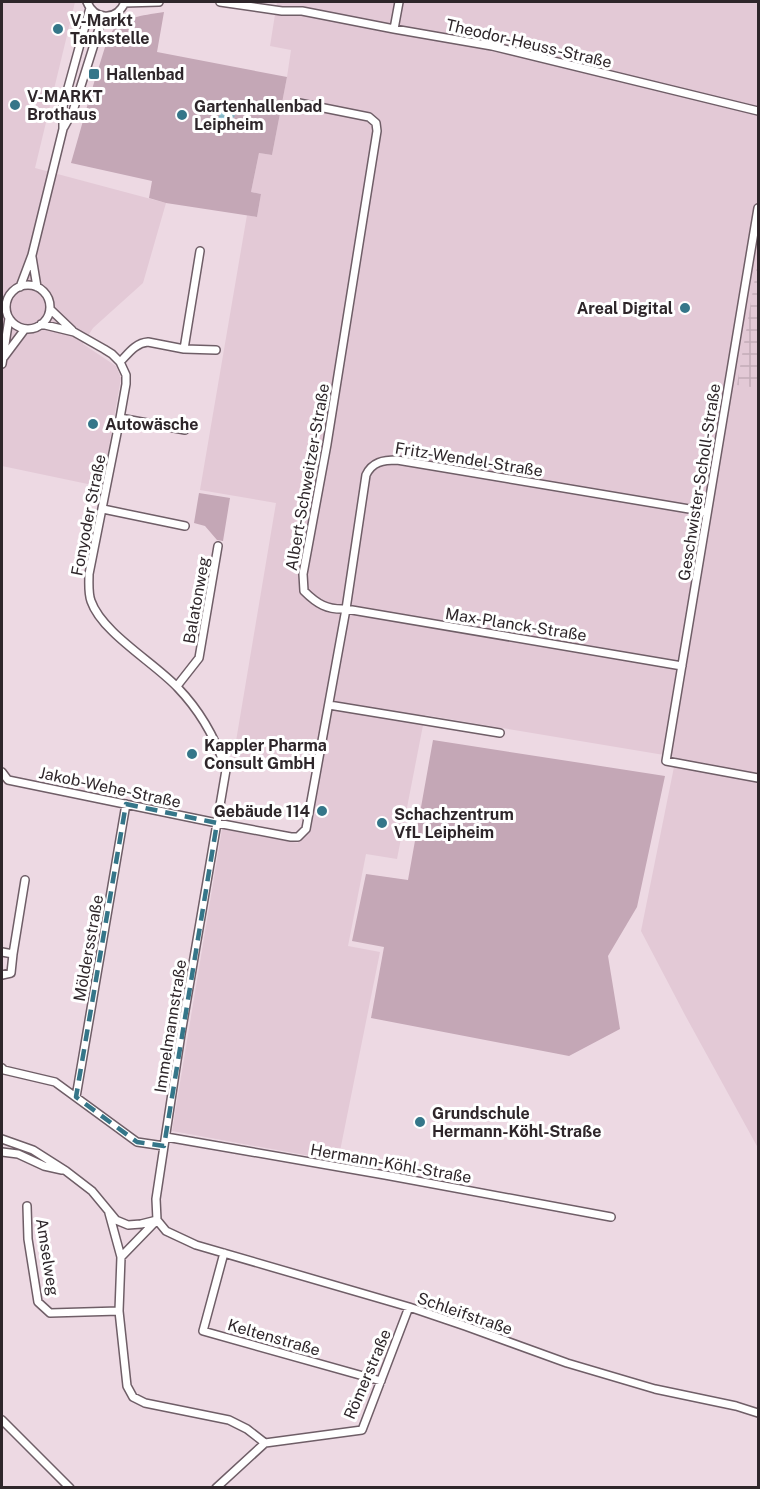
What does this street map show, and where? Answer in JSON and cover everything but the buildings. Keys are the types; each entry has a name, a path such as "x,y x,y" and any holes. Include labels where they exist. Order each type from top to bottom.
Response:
{"street":[{"path":"88,5 94,12 103,16 116,13 125,2 159,2"},
{"name":"Theodor-Heuss-Straße","path":"220,2 282,11 302,11 492,46 759,111"},
{"path":"394,29 399,2"},
{"path":"20,287 32,255 63,129 63,106 88,5"},
{"path":"63,129 74,111 103,16"},
{"name":"Albert-Schweitzer-Straße","path":"299,103 369,117 376,123 377,131 327,444 303,574 304,591 313,600 332,610 345,609"},
{"name":"Geschwister-Scholl-Straße","path":"759,208 666,761 759,778"},
{"path":"184,349 200,251"},
{"path":"32,255 37,287"},
{"path":"50,309 41,324 25,328 16,325 9,318 4,304 10,294 20,287 28,285 37,287 47,297 50,309 74,332 112,354 120,362 142,343 184,349 216,350"},
{"path":"2,294 10,294"},
{"path":"2,361 9,318"},
{"path":"41,324 74,332"},
{"path":"2,361 25,328"},
{"name":"Fonyoder Straße","path":"120,362 126,375 126,384 90,574 90,600 108,627 177,686 208,727 226,770 217,823"},
{"path":"120,418 184,430"},
{"name":"Fritz-Wendel-Straße","path":"345,609 366,476 375,464 386,460 707,512"},
{"path":"103,509 185,526"},
{"name":"Balatonweg","path":"177,686 199,658 218,546"},
{"path":"217,823 291,837 298,837 306,830 345,609"},
{"name":"Max-Planck-Straße","path":"345,609 682,666"},
{"path":"328,705 500,733"},
{"name":"Jakob-Wehe-Straße","path":"2,772 8,780 217,823"},
{"name":"Möldersstraße","path":"76,1097 126,804"},
{"name":"Immelmannstraße","path":"157,1220 156,1199 164,1146 217,823"},
{"path":"2,975 11,973 25,880"},
{"path":"2,952 13,954"},
{"path":"2,1068 55,1082 138,1142 164,1146"},
{"name":"Hermann-Köhl-Straße","path":"166,1137 611,1217"},
{"path":"2,1139 33,1150 66,1171 92,1191 116,1220 128,1225 157,1220"},
{"path":"2,1152 18,1154 44,1166 66,1171"},
{"name":"Amselweg","path":"27,1206 28,1239 38,1302 50,1312 119,1311"},
{"path":"109,1213 121,1257 119,1311 127,1386 133,1397 145,1403 229,1420 247,1429 265,1443 216,1488"},
{"path":"121,1257 157,1220"},
{"name":"Schleifstraße","path":"157,1220 166,1231 196,1245 409,1307 588,1370 655,1389 759,1413"},
{"name":"Keltenstraße","path":"224,1253 203,1331 381,1381"},
{"name":"Römerstraße","path":"265,1443 362,1430 409,1307"},
{"path":"2,1420 66,1487"}],"highlighted area":[{"path":"126,804 217,823 164,1146 137,1142 76,1097"}],"shaded area":[{"path":"2,2 75,2 35,168 166,203 143,283 93,328 83,344 116,366 121,378 102,487 2,466"},
{"path":"277,2 758,2 758,1148 641,931 676,757 425,715 397,859 366,854 348,946 380,952 338,1161 172,1131 222,829 298,843 312,772 233,759 276,503 200,490 247,215 257,217 261,194 251,192 259,153 272,155 287,77 291,50 270,46"},
{"name":"Gartenhallenbad Leipheim","path":"164,12 157,52 287,77 272,155 259,153 251,192 261,194 257,217 166,203 149,198 152,181 71,163 111,33 118,25 130,19"},
{"path":"758,260 758,388 737,385"},
{"path":"199,493 230,498 223,541 217,540 205,526 194,523"},
{"path":"433,740 665,776 637,907 608,956 620,1029 569,1056 371,1018 384,947 352,941 366,874 408,880"}],"water":[{"path":"227,109 235,116 225,132 217,129 213,124 216,123 220,110"}],"place":[{"name":"V-Markt Tankstelle","path":"58,29"},
{"name":"Hallenbad","path":"94,74"},
{"name":"V-MARKT Brothaus","path":"15,105"},
{"name":"Gartenhallenbad Leipheim","path":"182,115"},
{"name":"Areal Digital","path":"685,308"},
{"name":"Autowäsche","path":"93,424"},
{"name":"Kappler Pharma Consult GmbH","path":"192,754"},
{"name":"Gebäude 114","path":"322,811"},
{"name":"Schachzentrum VfL Leipheim","path":"382,823"},
{"name":"Grundschule Hermann-Köhl-Straße","path":"420,1122"}]}
